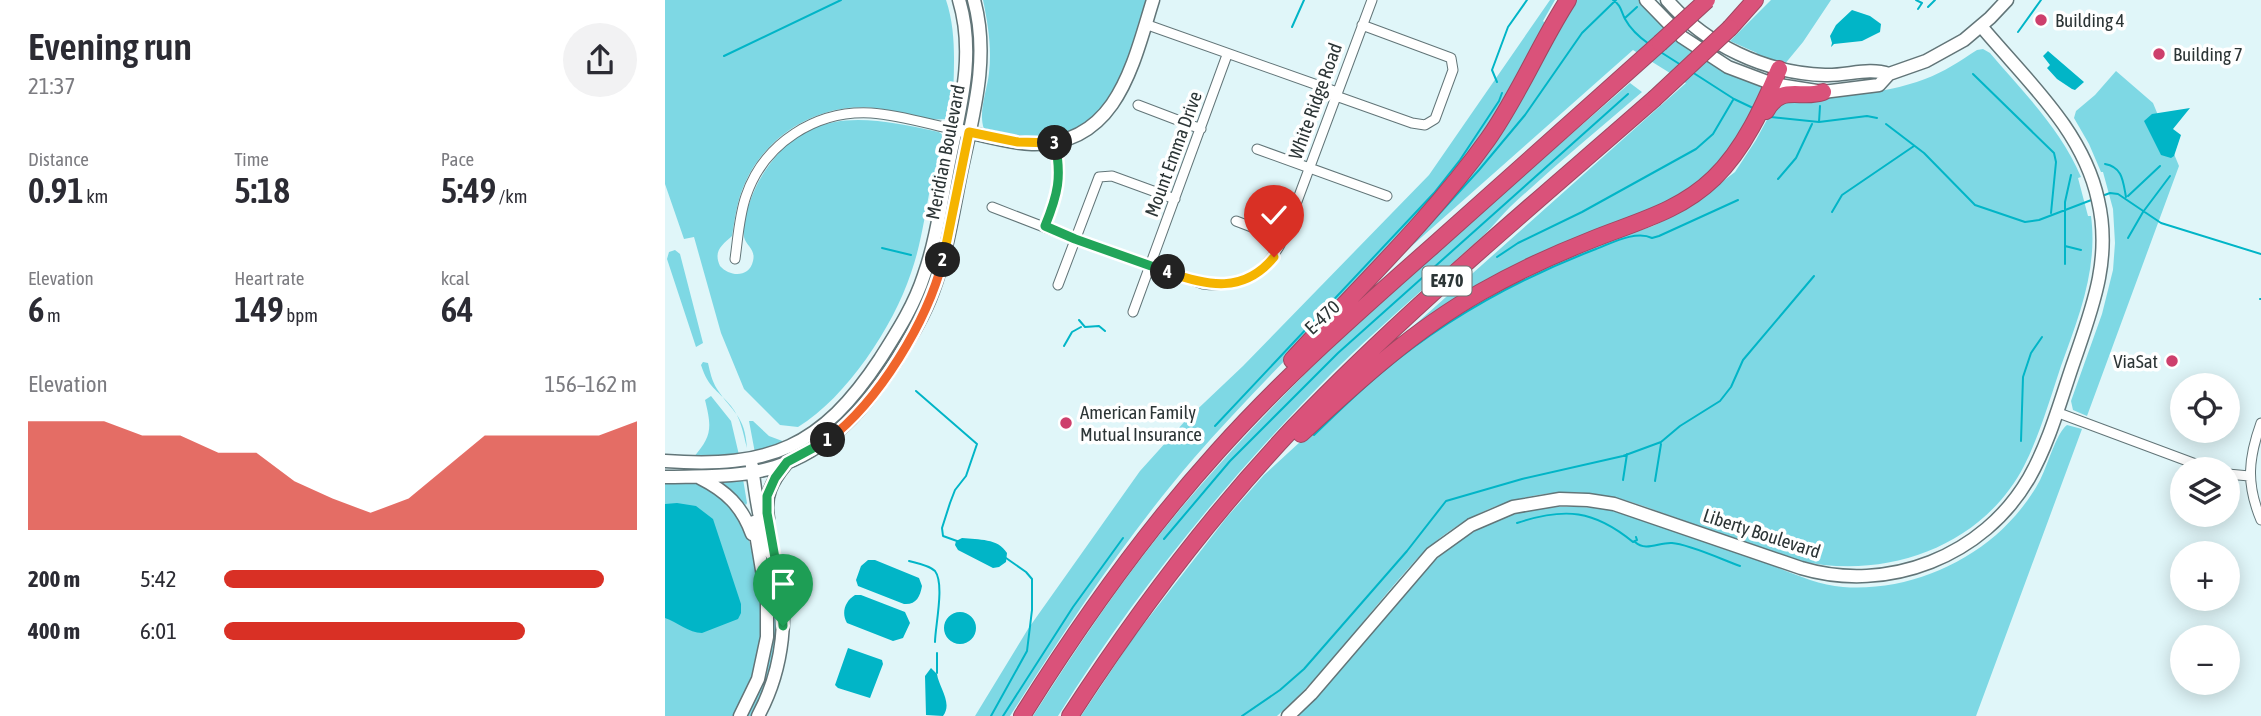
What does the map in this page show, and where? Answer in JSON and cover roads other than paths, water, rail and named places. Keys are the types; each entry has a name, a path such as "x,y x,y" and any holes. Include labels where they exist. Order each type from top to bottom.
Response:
{"highway":[{"path":"1200,471 1207,452 1427,216 1459,177 1504,114 1568,0"},
{"path":"1660,43 1664,31 1695,0"},
{"name":"E-470","path":"1022,716 1108,587 1200,471 1268,397 1326,341 1707,0"},
{"name":"E470","path":"1070,716 1150,600 1251,475 1302,419 1377,345 1654,99 1755,2"},
{"path":"1251,475 1273,460 1398,348 1459,305 1535,264 1665,212 1691,197 1716,176 1751,133 1773,88 1791,93 1822,92"}],"main road":[{"name":"Meridian Boulevard","path":"665,461 708,463 748,459 785,448 810,435 832,419 857,393 898,332 915,300 926,269 956,130 967,60 967,35 959,0"},
{"name":"Meridian Boulevard","path":"665,477 749,473 787,462 824,443 855,416 874,393 915,331 930,300 940,270 979,82 982,57 974,0"},
{"path":"956,130 1027,143 1054,142 1089,127 1114,103 1127,80 1153,0"},
{"path":"1646,0 1673,30 1703,52 1773,88 1826,75 1876,69 1889,74"},
{"path":"1667,0 1688,22 1718,44 1751,60 1773,88"},
{"path":"1822,92 1879,85 1889,74 1942,53 1981,26 2007,0"},
{"name":"Liberty Boulevard","path":"1288,716 1433,553 1462,530 1499,512 1525,504 1552,499 1597,501 1626,507 1811,571 1854,577 1892,574 1944,557 1970,542 1994,523 2031,475 2056,412 2099,287 2104,244 2101,213 2091,174 2079,148 2063,123 1981,26"},
{"path":"740,716 758,679 767,643 767,600 757,544 748,459"},
{"path":"758,716 772,683 782,642 782,602 767,500 775,478 787,462"},
{"path":"749,473 766,542 774,559"},
{"path":"698,477 717,487 734,501 757,544"}],"street":[{"name":"White Ridge Road","path":"992,207 1203,284 1213,285 1250,277 1274,257 1283,239 1372,0"},
{"path":"1145,24 1412,123 1425,125 1435,119 1453,70 1451,58 1363,24"},
{"name":"Mount Emma Drive","path":"1133,312 1227,55"},
{"path":"1138,106 1201,129"},
{"path":"735,259 742,212 751,183 771,153 798,131 827,118 856,113 882,115 956,130"},
{"path":"1045,226 1059,184 1059,164 1054,142"},
{"path":"1257,149 1387,196"},
{"path":"1058,285 1097,181 1103,176 1112,176 1175,200"},
{"path":"1236,221 1283,239"},
{"path":"2056,412 2177,457"},
{"path":"2261,423 2253,444 2249,476 2254,503 2261,520"},
{"path":"2240,475 2249,476"}],"waterway":[{"path":"724,56 841,0"},
{"path":"1292,27 1304,0"},
{"path":"1497,82 1492,70 1508,27 1527,0"},
{"path":"1613,0 1633,30 1649,44"},
{"path":"1428,226 1525,115 1582,33 1616,0"},
{"path":"1916,0 1922,3 1918,9"},
{"path":"1928,7 1935,0"},
{"path":"2018,32 2041,0"},
{"path":"1625,18 1637,7"},
{"path":"1659,51 1681,65"},
{"path":"1692,72 1753,108"},
{"path":"1973,74 2054,153 2056,162 2051,213"},
{"path":"1215,426 1434,193 1460,160 1502,93"},
{"path":"1164,539 1230,461 1338,353 1628,94"},
{"path":"1497,257 1518,243 1582,212 1696,149 1713,134 1733,100"},
{"path":"1819,122 1820,106"},
{"path":"1771,117 1819,122 1867,116 1877,118"},
{"path":"1778,179 1796,158 1812,124"},
{"path":"1886,124 1924,153 1975,205 2025,222 2039,220 2094,199"},
{"path":"1832,212 1842,195 1914,146"},
{"path":"2105,164 2119,172 2126,197"},
{"path":"2128,196 2160,166"},
{"path":"2065,264 2065,202 2071,175"},
{"path":"2128,238 2143,212 2170,176"},
{"path":"2102,196 2118,194 2161,223 2261,254"},
{"path":"1314,435 1363,388 1405,353 1483,302 1539,273 1609,244 1631,236 1659,236 1738,200"},
{"path":"2065,246 2081,250"},
{"path":"882,248 911,255"},
{"path":"1242,716 1280,690 1304,669 1407,551 1446,501 1522,479 1623,456 1661,442 1680,426 1720,401 1731,387 1743,360 1814,276"},
{"path":"1079,320 1085,327 1099,326 1105,331"},
{"path":"1064,346 1072,332 1081,327"},
{"path":"2021,441 2023,377 2031,353 2042,337"},
{"path":"916,391 977,444 966,476 955,490 942,528 943,536 957,541"},
{"path":"1655,481 1661,444"},
{"path":"1623,480 1627,454"},
{"path":"1517,523 1550,515 1578,514 1605,523 1633,542 1637,540 1636,537"},
{"path":"1003,716 1073,607 1123,538"},
{"path":"1635,542 1644,546 1679,544 1740,566"},
{"path":"991,716 1027,651 1032,610 1032,579 1006,558"},
{"path":"909,561 929,567 938,577 935,642"},
{"path":"937,653 937,673"}],"place":[{"name":"Building 4","path":"2041,20"},
{"name":"Building 7","path":"2159,54"},
{"name":"ViaSat","path":"2172,361"},
{"name":"American Family Mutual Insurance","path":"1066,423"}]}
